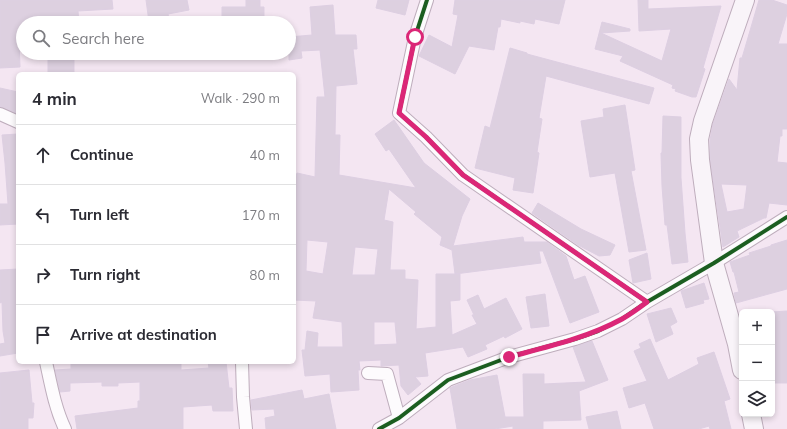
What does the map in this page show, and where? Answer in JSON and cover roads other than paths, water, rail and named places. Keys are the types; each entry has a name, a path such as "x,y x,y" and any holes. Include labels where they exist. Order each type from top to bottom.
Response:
{"street":[{"path":"427,0 415,37 399,113 426,137 463,175 647,302"},
{"path":"739,354 714,263 700,160 699,139 703,120 745,0"},
{"path":"0,114 16,121"},
{"path":"379,429 399,418 448,380 509,357 575,339 622,319 647,302 714,263 787,217"},
{"path":"46,364 60,419 65,429"},
{"path":"242,364 246,429"},
{"path":"368,373 388,374 399,418"},
{"path":"752,417 754,429"}]}
